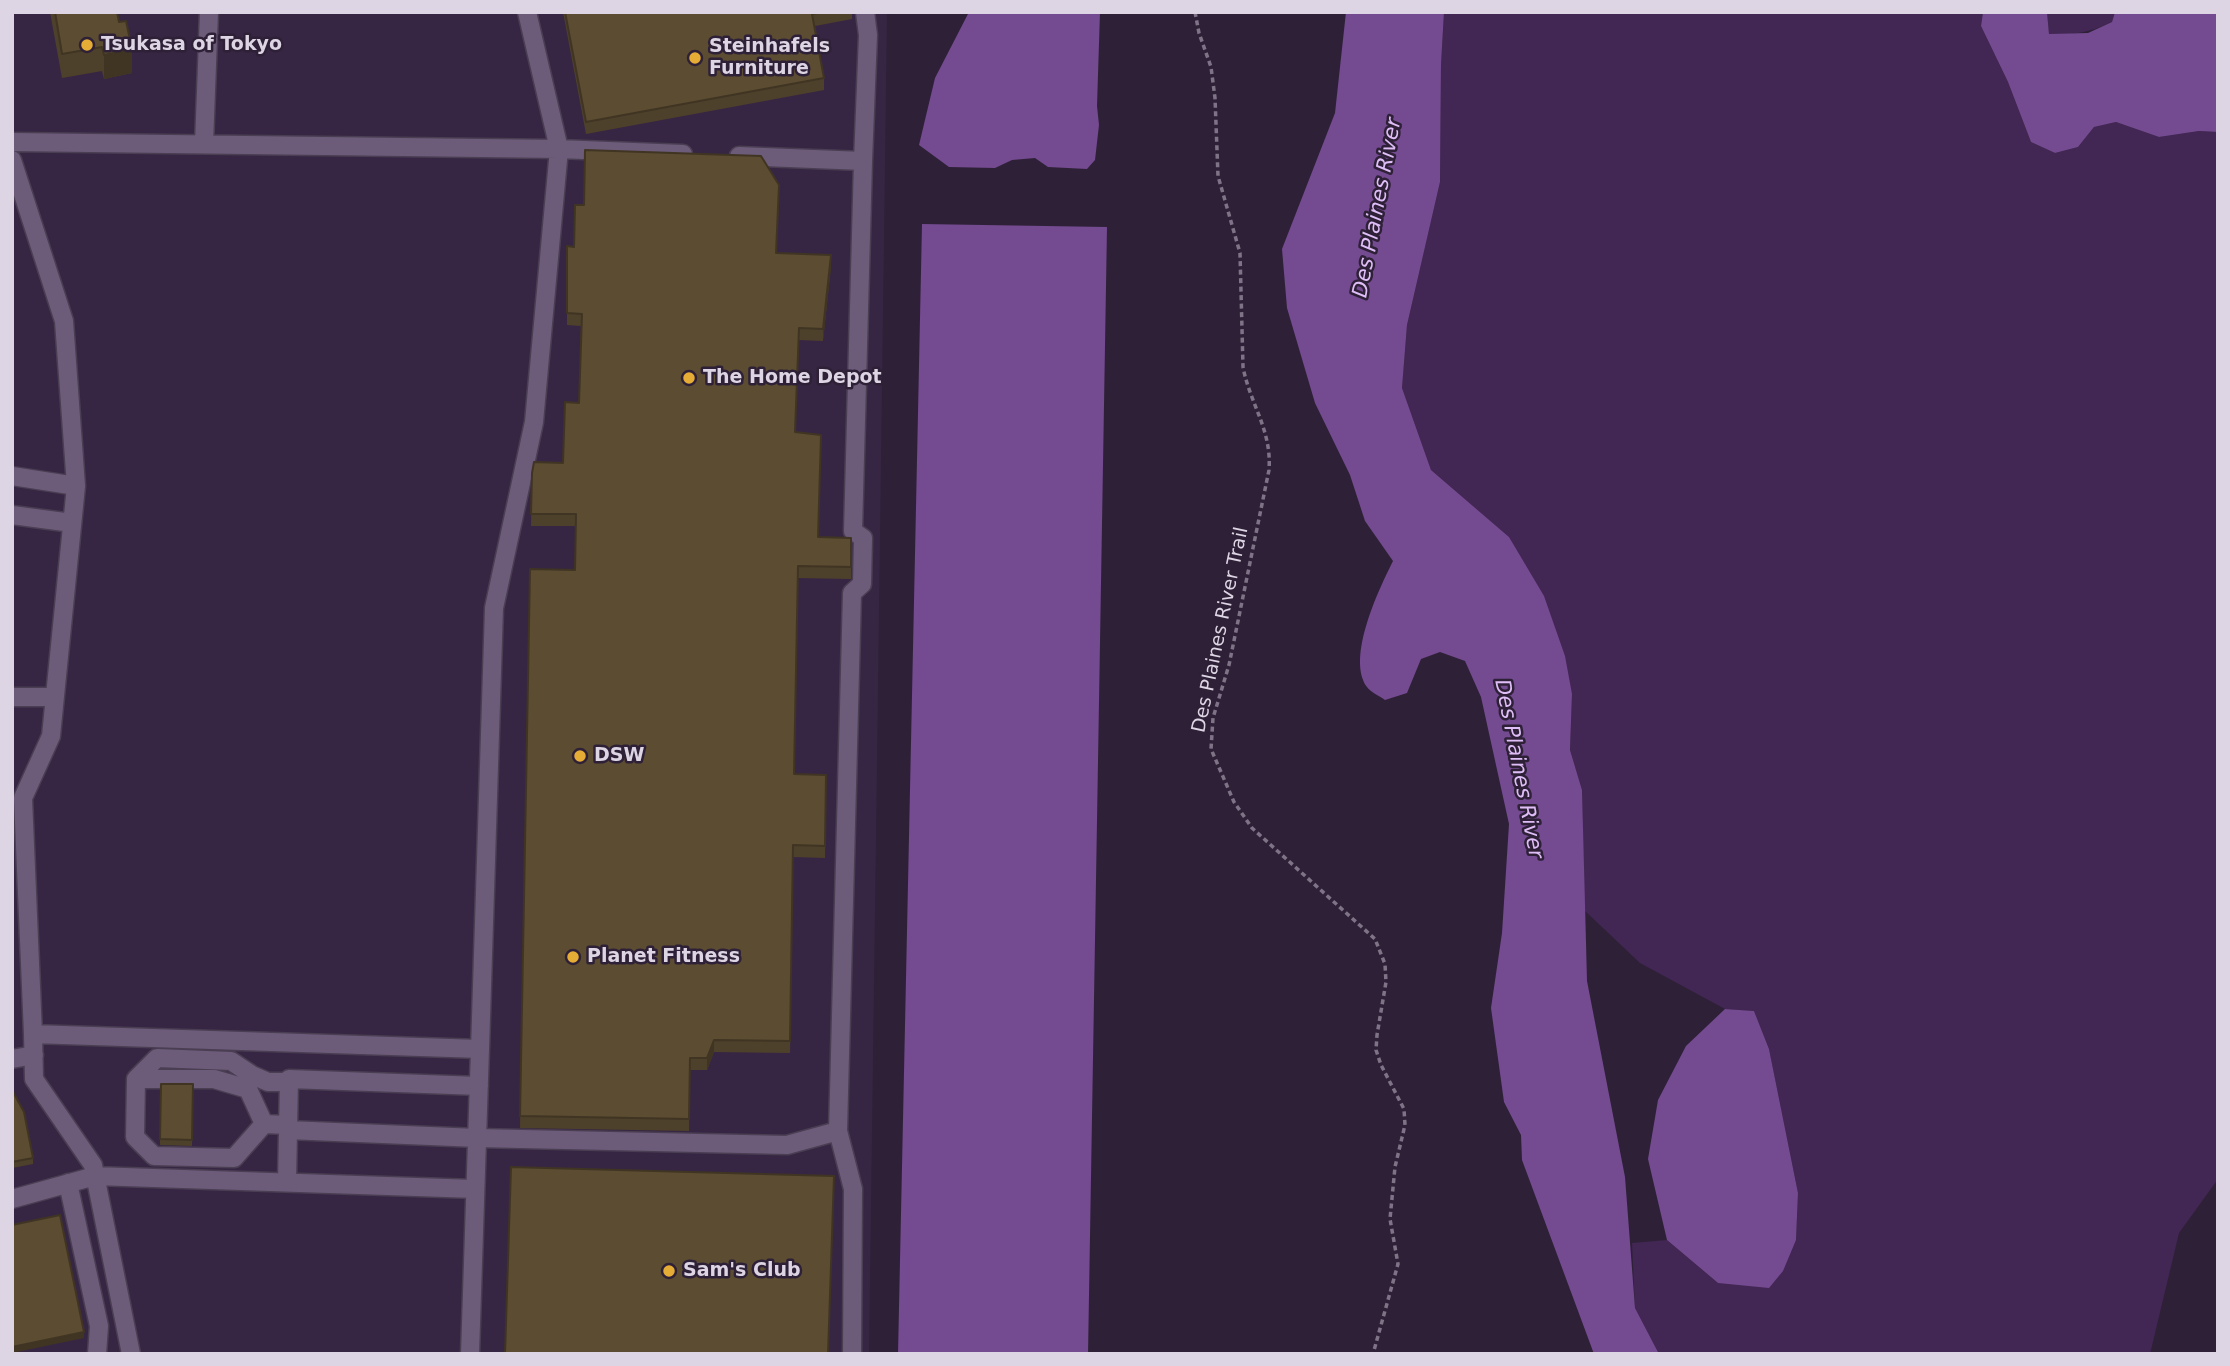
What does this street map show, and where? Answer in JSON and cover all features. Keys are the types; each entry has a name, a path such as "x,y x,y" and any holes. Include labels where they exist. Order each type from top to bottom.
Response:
{"lane":[{"path":"204,144 209,12"},
{"path":"470,1354 494,608 534,422 559,149 527,12"},
{"path":"852,1354 853,1189 838,1130 852,593 862,584 863,538 853,531 868,35 865,12"},
{"path":"12,142 559,149 863,161"},
{"path":"13,167 64,321 76,486 51,736 23,798 34,1079 93,1165 131,1354"},
{"path":"12,476 76,486"},
{"path":"12,515 72,523"},
{"path":"12,696 55,697"},
{"path":"33,1034 480,1049"},
{"path":"12,1059 34,1055"},
{"path":"264,1124 234,1158 154,1156 135,1137 136,1079 157,1058 231,1061 251,1075 268,1082 289,1082 289,1079 479,1086"},
{"path":"136,1079 214,1079 248,1089 264,1124"},
{"path":"287,1182 289,1082"},
{"path":"264,1124 477,1138 787,1145 838,1130"},
{"path":"12,1199 95,1176 475,1189"},
{"path":"68,1183 99,1326 97,1354"}],"path":[{"name":"Des Plaines River Trail","path":"1195,12 1211,67 1215,98 1217,176 1240,253 1243,367 1246,384 1267,435 1270,451 1269,470 1229,665 1213,718 1211,749 1234,802 1252,828 1375,939 1385,964 1386,982 1377,1050 1381,1065 1404,1109 1405,1125 1395,1167 1390,1219 1398,1264 1373,1354"}],"shaded area":[{"path":"12,12 887,12 869,1354 12,1354"},
{"path":"1444,12 1983,12 1981,26 2008,82 2031,142 2055,153 2078,147 2094,127 2116,122 2159,137 2199,131 2218,132 2218,1179 2179,1233 2150,1354 1659,1354 1635,1308 1632,1243 1667,1240 1718,1283 1796,1240 1798,1193 1769,1049 1754,1011 1725,1009 1640,963 1584,910 1582,790 1570,750 1572,694 1509,537 1431,470 1402,388 1407,325 1440,182"},
{"path":"2047,12 2115,12 2112,22 2095,29 2049,34"}],"water":[{"path":"969,12 1100,12 1097,106 1099,125 1095,160 1087,169 1048,167 1035,158 1012,160 995,168 949,167 919,145 935,78"},
{"name":"Des Plaines River","path":"1346,12 1444,12 1440,182 1407,325 1402,388 1431,470 1509,537 1544,596 1565,656 1572,694 1570,750 1582,790 1587,981 1625,1177 1635,1308 1659,1354 1594,1354 1522,1160 1521,1135 1504,1102 1491,1008 1502,933 1509,824 1481,697 1465,661 1440,652 1421,659 1407,693 1385,700 1368,689 1362,674 1362,642 1373,606 1393,561 1365,521 1350,475 1315,403 1287,308 1282,249 1335,113"},
{"path":"1983,12 2047,12 2049,34 2088,33 2112,22 2115,12 2218,12 2218,132 2199,131 2159,137 2116,122 2094,127 2078,147 2055,153 2031,142 2008,82 1981,26"},
{"path":"922,224 1107,227 1088,1354 898,1354"},
{"path":"1725,1009 1754,1011 1769,1049 1798,1193 1796,1240 1783,1271 1769,1288 1718,1283 1667,1240 1648,1159 1658,1100 1686,1046"}],"building":[{"path":"55,12 117,12 119,22 126,21 132,49 104,55 102,47 62,54"},
{"name":"Steinhafels Furniture","path":"565,12 824,12 812,14 824,78 586,122"},
{"path":"585,150 761,156 779,185 776,253 831,255 823,329 799,328 795,432 821,435 818,537 851,538 851,567 798,566 794,774 826,775 825,846 793,845 790,1041 714,1040 707,1058 690,1058 689,1119 520,1116 530,569 575,570 576,514 531,514 532,473 534,462 563,463 565,402 579,403 582,314 567,313 567,246 574,247 575,205 584,205"},
{"path":"161,1084 193,1084 192,1140 160,1139"},
{"path":"12,1090 24,1112 33,1158 12,1162"},
{"name":"Sam's Club","path":"511,1167 834,1176 828,1354 505,1354"},
{"path":"60,1215 84,1332 12,1347 12,1225"}],"place":[{"name":"Tsukasa of Tokyo","path":"87,45"},
{"name":"Steinhafels Furniture","path":"695,58"},
{"name":"The Home Depot","path":"689,378"},
{"name":"DSW","path":"580,756"},
{"name":"Planet Fitness","path":"573,957"},
{"name":"Sam's Club","path":"669,1271"}]}
